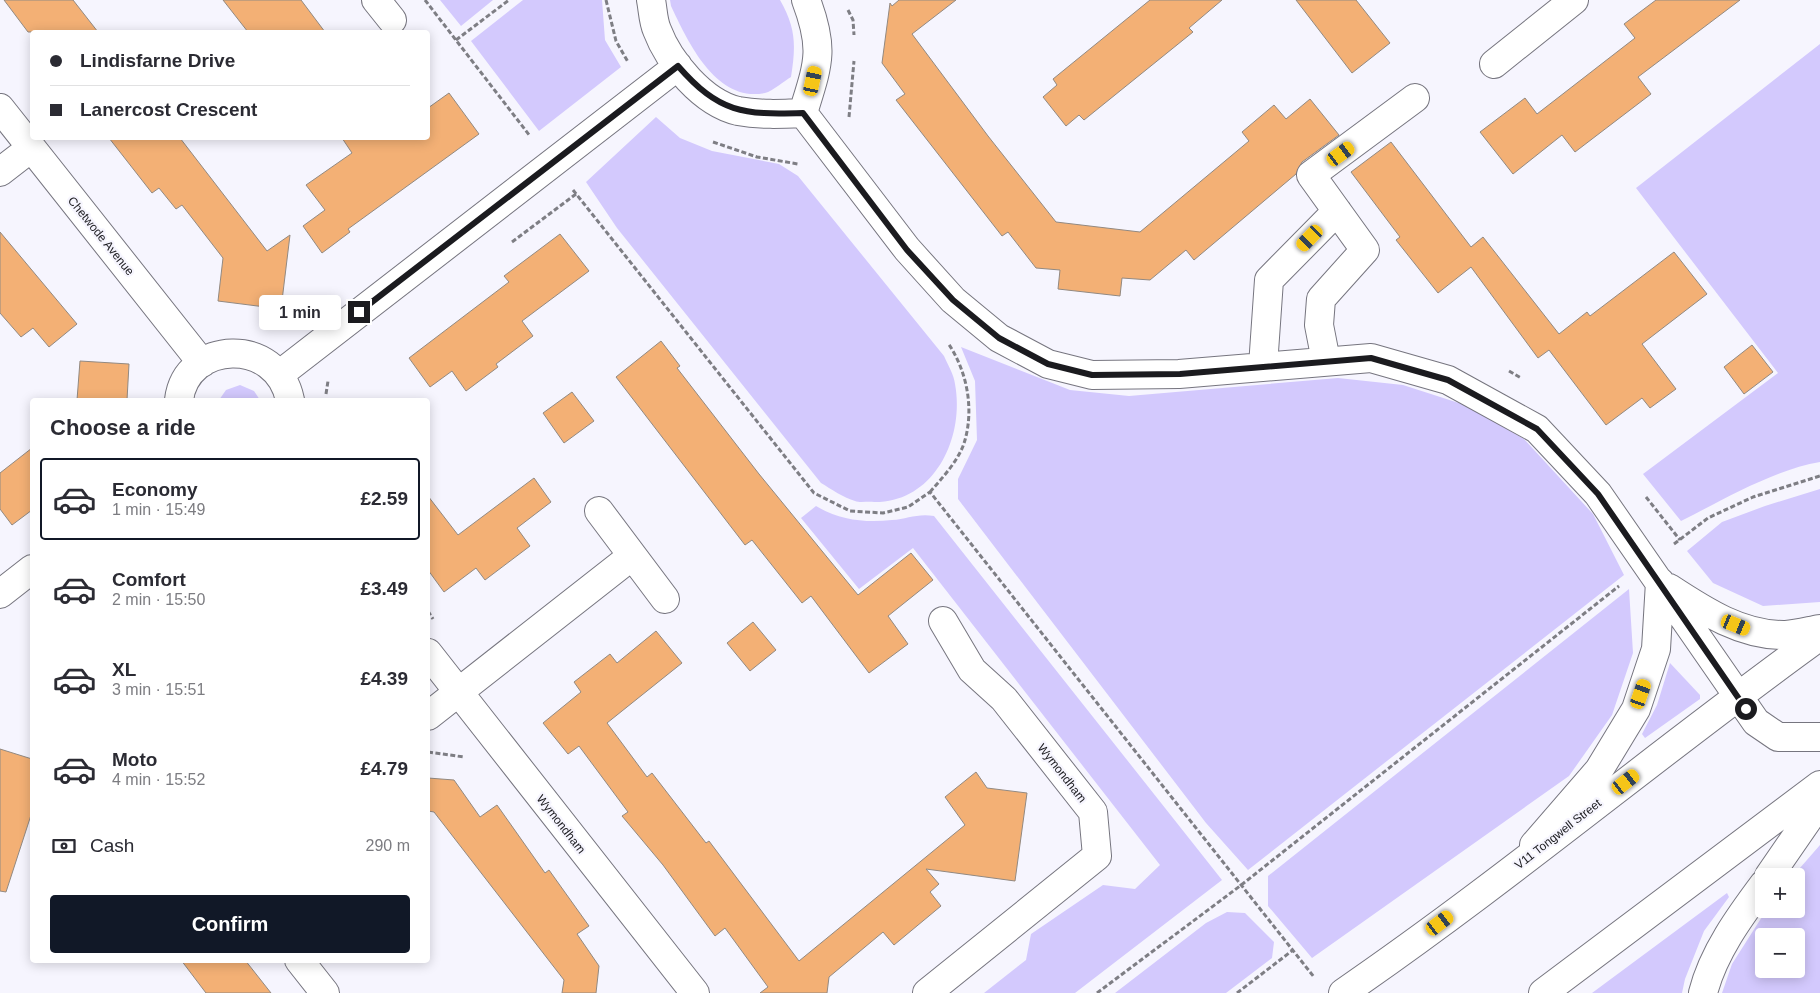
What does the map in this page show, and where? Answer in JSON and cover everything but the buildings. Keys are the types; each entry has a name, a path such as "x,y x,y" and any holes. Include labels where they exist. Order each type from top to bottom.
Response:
{"main road":[{"path":"651,0 656,30 678,66 698,89 719,103 737,110 769,114 803,113"},
{"path":"803,113 820,50 814,23 806,0"},
{"path":"1494,64 1574,0"},
{"path":"280,374 678,66"},
{"path":"1326,362 1319,325 1321,299 1365,250 1311,176 1416,98"},
{"name":"Chetwode Avenue","path":"0,108 202,363"},
{"path":"803,113 907,250 953,300 999,338 1048,364 1092,375 1180,374 1371,358 1448,380 1537,429 1598,494 1660,582 1736,696 1756,722 1778,737 1820,737"},
{"path":"0,172 32,148"},
{"path":"1263,366 1269,280 1337,211"},
{"path":"180,398 188,376 202,363 218,356 234,353 252,355 267,363 280,374 288,388 290,398"},
{"path":"599,511 665,599"},
{"path":"430,714 632,556"},
{"path":"0,594 30,571"},
{"path":"1660,582 1706,612 1751,631 1785,635 1820,630"},
{"path":"1515,867 1599,770 1636,708 1656,649 1660,582"},
{"name":"Wymondham","path":"927,993 1097,856 1093,812 1004,699 972,670 943,621"},
{"name":"V11 Tongwell Street","path":"1343,993 1515,867 1736,696 1820,636"},
{"name":"Wymondham","path":"430,657 693,992"},
{"path":"1543,993 1820,785"},
{"path":"1775,868 1820,802"},
{"path":"1703,993 1708,974 1743,913 1755,896"},
{"path":"301,963 325,993"}],"path":[{"path":"425,0 532,140"},
{"path":"456,40 509,0"},
{"path":"606,0 616,40 630,65"},
{"path":"521,140 529,134"},
{"path":"571,188 814,493 850,511 883,513 908,507 930,492 948,472 965,442 969,409 964,374 943,338"},
{"path":"930,492 1315,979"},
{"path":"1097,993 1240,886 1547,642"},
{"path":"430,752 473,758"},
{"path":"1237,993 1293,950"}],"shaded area":[{"path":"440,0 493,0 461,26"},
{"path":"523,0 602,0 605,40 621,67 539,131 471,41"},
{"path":"670,0 780,0 792,28 794,55 791,77 765,93 748,94 732,89 706,67 695,52 671,6"},
{"path":"1820,44 1820,462 1802,466 1766,479 1681,521 1643,474 1778,373 1636,188"},
{"path":"656,117 680,138 712,151 779,164 798,176 944,356 955,384 957,405 955,425 950,445 941,464 929,479 913,492 895,499 859,502 846,498 821,483 617,228 586,182"},
{"path":"961,347 1070,390 1129,396 1338,378 1403,385 1465,405 1524,439 1593,514 1624,575 1248,870 1206,823 958,499 958,479 977,440 975,381"},
{"path":"240,385 254,391 259,398 220,398 226,390"},
{"path":"1820,489 1820,602 1763,606 1713,583 1687,551 1722,522"},
{"path":"816,506 834,515 862,521 934,516 1222,880 1075,993 984,993 1026,960 1031,934 1103,885 1135,889 1160,865 913,548 859,589 801,518"},
{"path":"1629,589 1633,653 1612,715 1569,776 1312,958 1268,906 1268,876"},
{"path":"1670,663 1700,695 1700,699 1645,738 1642,734 1657,705"},
{"path":"1820,845 1820,993 1722,993 1732,964 1761,918 1805,918 1805,868 1800,868"},
{"path":"1727,893 1729,897 1704,931 1685,979 1682,993 1592,993"},
{"path":"1227,912 1245,913 1274,942 1272,958 1226,993 1115,993 1206,923"}],"route":[{"path":"359,312 678,66 698,89 719,103 737,110 769,114 803,113 907,250 953,300 999,338 1048,364 1092,375 1180,374 1371,358 1448,380 1537,429 1598,494 1746,709"}]}
